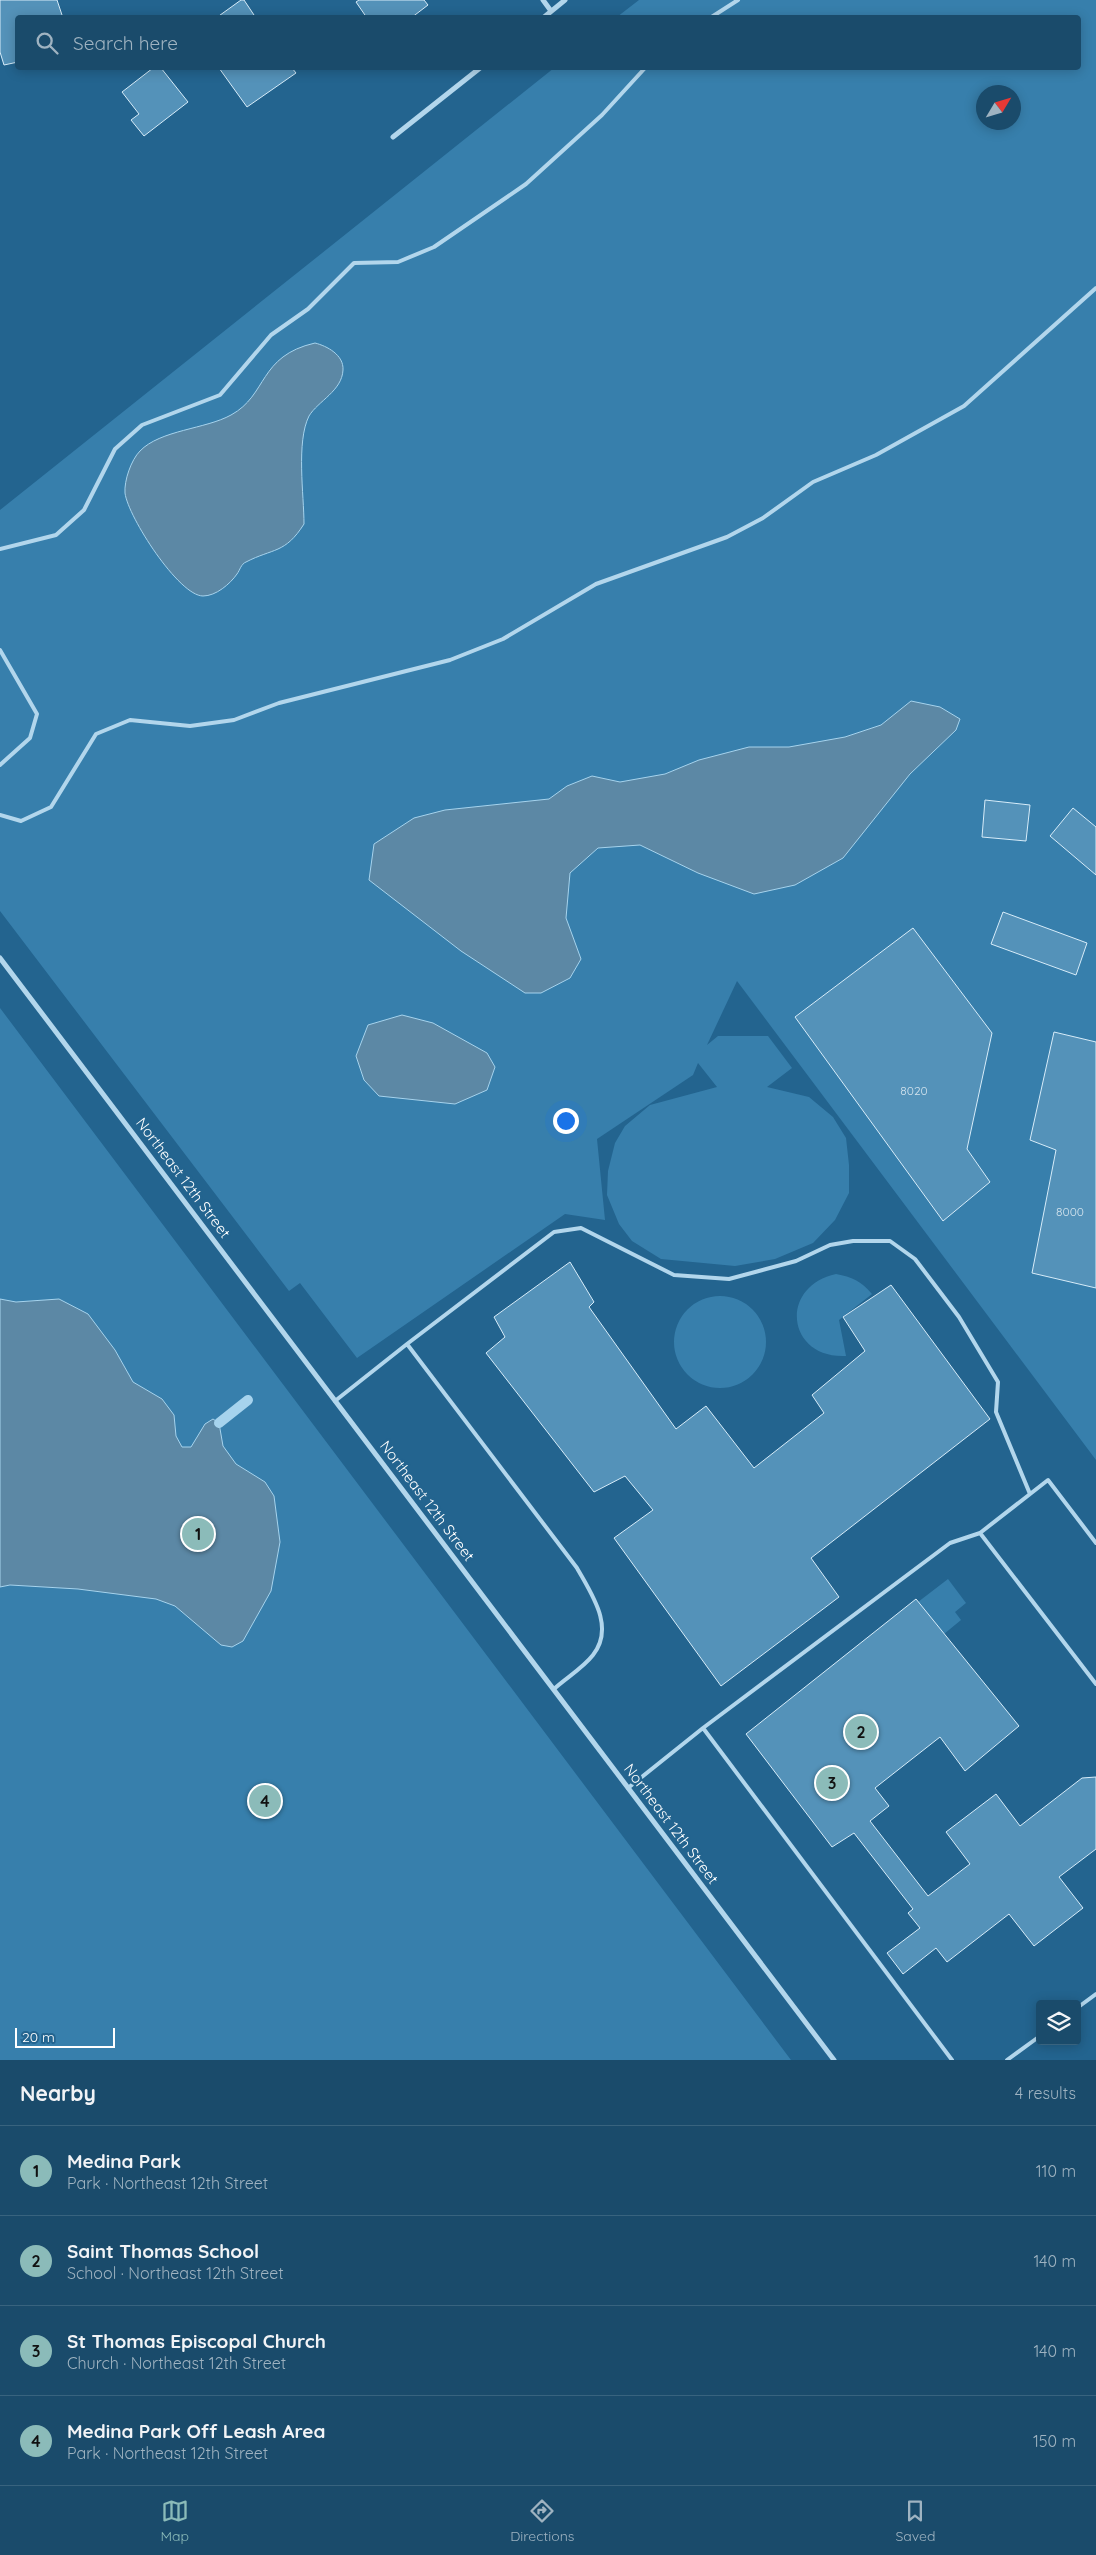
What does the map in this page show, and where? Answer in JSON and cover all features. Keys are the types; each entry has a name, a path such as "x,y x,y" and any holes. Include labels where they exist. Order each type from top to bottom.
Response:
{"street":[{"path":"543,0 551,11"},
{"path":"546,15 565,0"},
{"path":"393,137 477,70"},
{"name":"Northeast 12th Street","path":"0,958 834,2060"}],"lane":[{"path":"715,15 738,0"},
{"path":"0,548 56,535 84,510 115,449 142,424 220,395 270,335 308,309 354,263 398,262 434,247 526,184 602,115 643,70"},
{"path":"0,815 21,821 51,807 96,734 130,720 190,726 234,720 279,703 450,660 503,639 596,584 727,537 763,518 813,482 876,454 964,406 1096,288"},
{"path":"0,650 37,714 30,738 0,765"},
{"path":"335,1401 554,1232 581,1228 636,1258 674,1275 729,1279 796,1261 830,1246 852,1241 890,1241 915,1259 954,1310 998,1382 996,1412 1030,1494"},
{"path":"407,1344 578,1568 598,1607 603,1632 593,1655 554,1689"},
{"path":"628,1788 702,1728 950,1544 980,1533 1048,1480 1096,1543"},
{"path":"980,1533 1096,1684"},
{"path":"702,1728 952,2060"},
{"path":"1081,2005 1096,1994"},
{"path":"1007,2060 1036,2039"}],"shaded area":[{"path":"639,0 1096,0 1096,1460 737,981 707,1045 718,1036 768,1036 792,1068 767,1087 809,1097 833,1117 846,1138 849,1165 849,1193 835,1220 813,1243 775,1259 735,1266 661,1259 632,1241 619,1224 607,1195 608,1171 615,1143 625,1126 650,1105 717,1087 698,1063 693,1075 597,1139 605,1220 565,1214 357,1358 300,1283 289,1291 0,911 0,510 551,70 1081,70 1081,15 620,15"},
{"path":"315,343 325,346 334,352 341,360 343,370 339,384 309,416 305,427 302,454 304,524 291,541 284,546 244,563 231,582 218,592 203,596 193,593 181,583 156,554 135,519 125,493 131,465 140,451 159,438 209,424 231,415 243,407 252,397 273,366 283,357 297,349"},
{"path":"911,701 940,707 960,719 956,730 910,774 843,858 795,885 754,894 698,873 640,845 598,848 570,873 566,918 581,959 570,978 541,993 525,993 461,951 369,880 374,844 414,818 445,810 549,799 567,786 592,776 620,782 665,774 699,760 749,747 789,747 845,737 881,725"},
{"path":"0,1008 791,2060 0,2060"},
{"path":"402,1015 433,1023 487,1053 495,1067 487,1090 455,1104 379,1096 364,1080 356,1056 368,1025"},
{"path":"836,1274 856,1280 872,1294 839,1320 846,1356 826,1354 811,1346 802,1335 797,1321 798,1306 805,1293 817,1281"},
{"path":"720,1296 729,1297 746,1304 758,1316 765,1333 765,1351 758,1368 746,1380 729,1387 720,1388 711,1387 694,1380 682,1368 675,1351 674,1342 675,1333 682,1316 694,1304 711,1297"},
{"path":"0,1299 16,1302 59,1299 88,1314 115,1350 133,1382 162,1399 174,1415 176,1436 182,1447 191,1447 205,1424 213,1419 219,1423 223,1446 236,1464 265,1482 274,1496 280,1542 271,1591 243,1641 232,1647 221,1645 175,1606 156,1599 78,1589 10,1585 0,1587"},
{"path":"948,1579 966,1603 955,1612 961,1620 944,1634 918,1602"}],"building":[{"path":"0,0 57,0 62,15 15,15 15,63 4,65 0,52"},
{"path":"241,0 244,0 254,15 220,15"},
{"path":"359,0 424,0 428,5 415,15 365,15 356,2"},
{"path":"150,70 163,70 188,102 144,136 131,120 139,114 122,92"},
{"path":"220,70 294,70 296,73 247,107"},
{"path":"985,800 1030,805 1026,841 982,837"},
{"path":"1073,808 1096,827 1096,875 1050,836"},
{"path":"1003,912 1087,943 1076,975 991,944"},
{"path":"913,928 992,1033 967,1149 990,1182 943,1221 795,1017"},
{"path":"1054,1032 1096,1042 1096,1288 1032,1273 1056,1150 1030,1140"},
{"path":"570,1262 594,1302 589,1307 676,1429 706,1406 754,1468 824,1413 812,1395 865,1351 843,1317 891,1285 990,1419 811,1558 839,1597 721,1686 614,1538 653,1510 625,1476 594,1492 486,1353 505,1337 494,1317"},
{"path":"916,1599 1019,1726 965,1771 940,1737 875,1788 889,1806 870,1821 928,1896 970,1864 946,1832 996,1794 1020,1826 1082,1778 1096,1777 1096,1849 1059,1877 1083,1908 1034,1946 1009,1914 947,1962 936,1948 903,1974 887,1953 920,1928 908,1913 913,1909 854,1833 832,1847 746,1734"}],"waterway":[{"path":"219,1423 248,1400"}],"place":[{"name":"Medina Park","path":"198,1534"},
{"name":"Saint Thomas School","path":"861,1732"},
{"name":"St Thomas Episcopal Church","path":"832,1783"},
{"name":"Medina Park Off Leash Area","path":"265,1801"}]}
